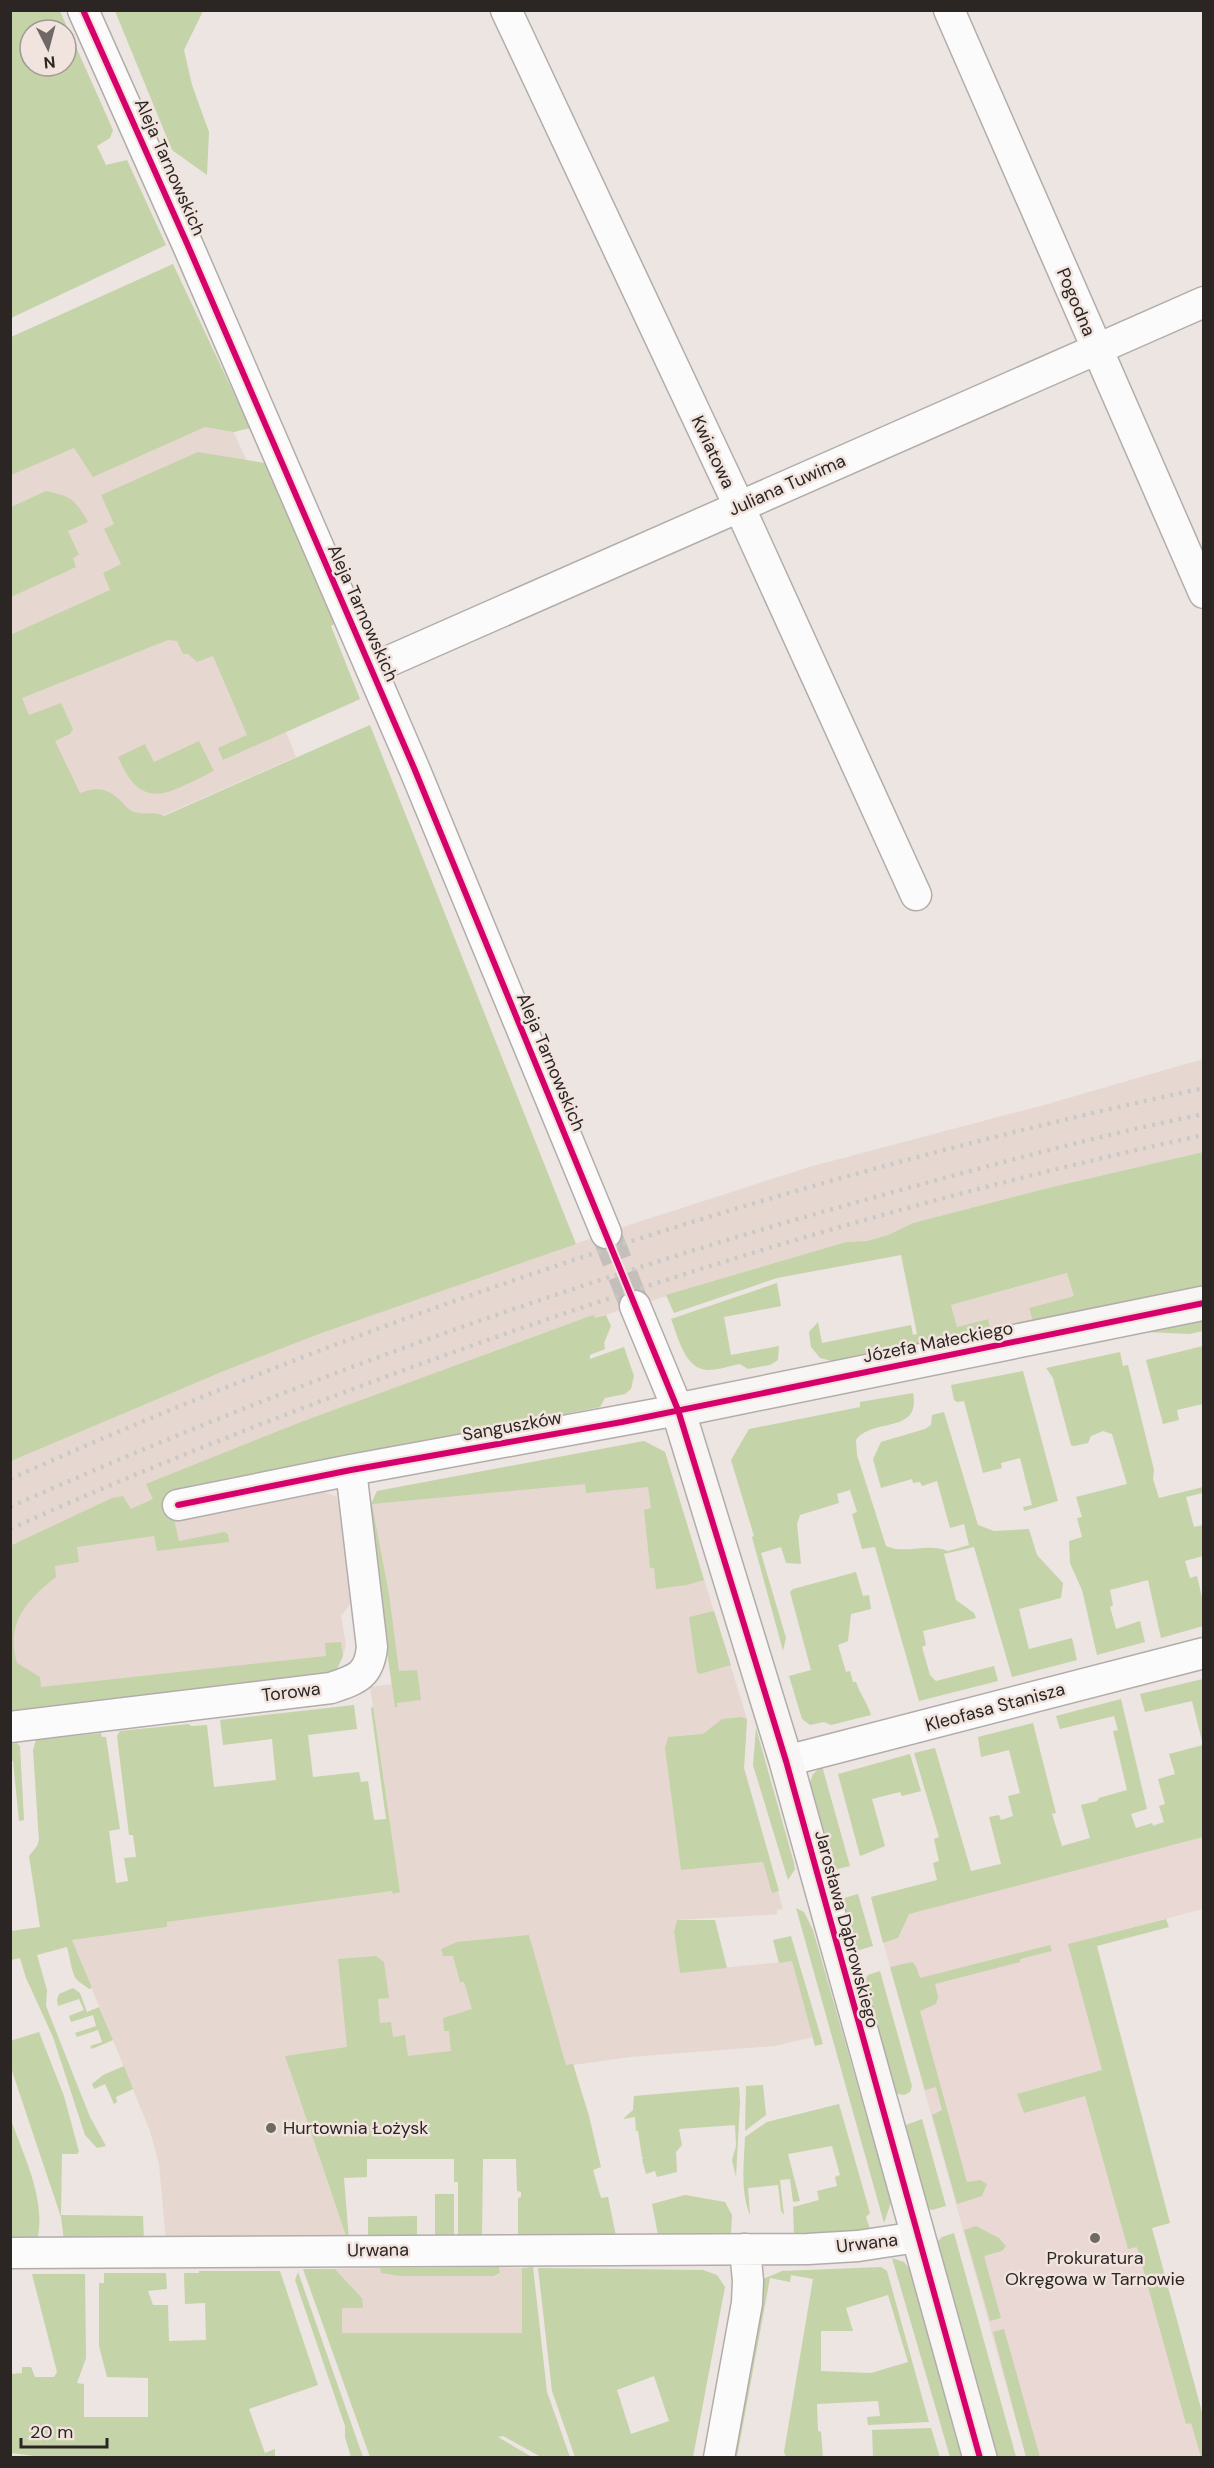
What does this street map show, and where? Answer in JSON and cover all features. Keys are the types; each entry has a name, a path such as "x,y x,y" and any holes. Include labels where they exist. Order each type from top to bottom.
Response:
{"street":[{"name":"Aleja Tarnowskich","path":"83,10 194,258 414,768 606,1233"},
{"name":"Kwiatowa","path":"506,10 739,506 916,895"},
{"name":"Pogodna","path":"949,10 1203,593"},
{"name":"Juliana Tuwima","path":"371,669 1203,302"},
{"name":"Józefa Małeckiego","path":"678,1410 1203,1303"},
{"path":"635,1306 678,1410"},
{"name":"Sanguszków","path":"178,1505 351,1470 678,1410"},
{"name":"Jarosława Dąbrowskiego","path":"678,1410 786,1761 980,2457"},
{"name":"Torowa","path":"10,1727 332,1688 356,1680 370,1664 372,1647 351,1470"},
{"name":"Kleofasa Stanisza","path":"786,1761 1203,1653"},
{"name":"Urwana","path":"10,2253 745,2249 858,2246 917,2237"},
{"path":"719,2457 747,2303 748,2281 745,2249"}],"shaded area":[{"path":"164,283 297,568 354,702 286,732 296,757 82,851 11,697 10,353"},
{"path":"1203,1059 1203,1152 1052,1187 913,1223 888,1235 867,1241 846,1242 595,1318 168,1494 174,1521 316,1489 337,1497 353,1600 341,1616 346,1645 333,1677 11,1712 10,1461 224,1371 319,1334 623,1227 809,1167 1044,1105"},
{"path":"1068,1273 1074,1296 1029,1308 1033,1322 991,1331 988,1319 957,1327 951,1305"},
{"path":"644,1441 665,1452 747,1719 744,1768 783,1909 777,1910 777,1914 677,1920 674,1932 680,1972 792,1961 813,2037 775,2046 630,2057 566,2066 529,1936 494,2069 292,2077 347,2239 166,2241 159,2165 150,2131 72,1940 167,1927 166,1922 392,1891 400,1892 370,1687 392,1684 366,1505 371,1504 377,1491"},
{"path":"1203,1812 1203,1909 1073,1943 1203,2416 1203,2457 1026,2457 871,1898"},
{"path":"499,2267 522,2268 523,2333 342,2333 342,2308 362,2298 335,2269 380,2268 380,2271 400,2276 494,2276 499,2275"}],"green space":[{"path":"10,11 60,11 63,18 18,18 18,78 78,78 78,51 113,130 110,138 97,146 106,165 127,160 166,245 11,318"},
{"path":"115,11 203,11 184,50 192,85 209,132 207,175 172,150"},
{"path":"173,264 250,428 234,432 205,427 93,477 74,448 11,475 11,337"},
{"path":"198,452 265,463 336,623 331,626 360,699 223,760 218,748 247,735 213,656 197,662 188,654 183,654 177,641 168,640 22,698 29,715 61,703 73,729 70,734 55,741 80,793 96,789 106,790 134,812 164,816 370,725 576,1244 319,1334 224,1371 11,1461 10,635 110,590 103,573 121,564 104,529 114,524 101,495"},
{"path":"46,491 72,500 88,522 68,531 79,555 73,558 76,567 11,597 11,507"},
{"path":"199,741 214,771 184,786 158,794 137,787 127,775 118,757 145,744 154,762"},
{"path":"1203,1152 1203,1286 1033,1322 1029,1308 1074,1296 1067,1273 951,1305 957,1327 988,1319 991,1331 832,1361 820,1358 811,1347 809,1332 818,1322 822,1343 911,1325 913,1335 917,1334 901,1255 777,1278 674,1313 666,1295 846,1242 867,1241 888,1235 913,1223 1052,1187"},
{"path":"777,1283 781,1306 724,1317 731,1355 779,1346 778,1360 770,1365 748,1369 740,1364 708,1370 693,1364 679,1342 671,1319"},
{"path":"593,1315 595,1318 606,1315 611,1326 604,1343 605,1349 590,1355 590,1359 624,1347 634,1376 631,1389 625,1394 605,1398 600,1407 302,1466 169,1497 179,1541 224,1532 228,1534 229,1542 157,1551 154,1536 77,1547 79,1562 55,1566 56,1577 28,1604 16,1624 14,1636 17,1663 40,1677 41,1687 326,1656 325,1643 341,1642 343,1656 333,1677 11,1712 10,1546 112,1498 123,1496 131,1509 153,1499 146,1484 301,1422"},
{"path":"1203,1319 1203,1331 1189,1334 1146,1332"},
{"path":"1203,1346 1203,1404 1177,1410 1179,1420 1163,1424 1146,1360"},
{"path":"1120,1352 1123,1366 1128,1365 1159,1498 1203,1487 1203,1493 1186,1497 1194,1527 1203,1525 1203,1556 1185,1561 1190,1578 1197,1576 1203,1602 1203,1626 1161,1638 1148,1580 1110,1590 1113,1605 1110,1607 1116,1629 1140,1621 1145,1642 1097,1655 1082,1590 1070,1563 1069,1541 1082,1537 1077,1518 1082,1517 1076,1497 1127,1484 1112,1434 1103,1431 1091,1436 1088,1443 1071,1445 1053,1378 1046,1368"},
{"path":"1023,1371 1058,1501 1024,1511 1023,1507 1032,1505 1020,1458 1001,1463 1002,1468 983,1473 964,1401 954,1400 951,1385"},
{"path":"913,1393 914,1406 910,1415 894,1424 864,1433 856,1440 857,1455 886,1546 948,1551 969,1545 964,1524 950,1528 937,1481 922,1486 920,1482 913,1483 912,1479 881,1488 873,1459 881,1442 925,1429 931,1425 932,1415 944,1412 978,1525 994,1531 1029,1529 1037,1555 1063,1583 1061,1598 1019,1609 1029,1649 1072,1638 1077,1660 1012,1677 974,1547 944,1554 956,1600 974,1613 976,1618 923,1631 926,1645 922,1647 930,1675 936,1681 994,1666 998,1681 919,1701 875,1547 862,1549 852,1514 857,1512 850,1490 837,1494 839,1503 800,1515 797,1524 801,1564 786,1563 781,1547 761,1553 786,1638 783,1651 752,1537 754,1536 731,1460 749,1429 860,1407 860,1402"},
{"path":"612,1433 613,1437 374,1482 376,1479"},
{"path":"644,1441 665,1452 704,1580 656,1589 654,1568 650,1568 644,1510 651,1508 648,1487 586,1493 585,1484 372,1504 389,1594 399,1671 417,1670 421,1700 397,1703 398,1707 395,1707 366,1505 371,1504 377,1491"},
{"path":"856,1572 863,1596 869,1595 871,1609 851,1614 848,1641 838,1645 846,1672 850,1671 853,1682 856,1682 871,1715 831,1725 824,1722 810,1725 802,1719 789,1676 811,1670 790,1592 793,1589"},
{"path":"714,1611 731,1665 700,1674 697,1672 689,1617"},
{"path":"1203,1679 1203,1745 1192,1701 1145,1712 1140,1694"},
{"path":"1121,1699 1147,1809 1131,1814 1136,1828 1164,1822 1159,1806 1165,1804 1158,1779 1175,1774 1169,1754 1203,1745 1203,1837 909,1914 898,1938 883,1943 871,1897 937,1880 933,1863 939,1861 934,1839 939,1837 914,1753 935,1748 971,1871 1001,1864 989,1817 999,1815 1001,1820 1013,1816 1008,1796 1020,1793 1009,1750 981,1757 978,1737 1033,1723 1056,1813 1052,1814 1062,1846 1090,1838 1081,1805 1127,1790 1113,1731 1118,1730 1114,1716 1060,1729 1056,1716"},
{"path":"354,1705 357,1729 308,1735 313,1777 359,1772 361,1782 368,1781 374,1820 386,1819 371,1709 373,1706 400,1892 393,1894 392,1891 167,1922 167,1927 72,1940 92,1988 89,1989 75,1977 67,1947 37,1955 47,1990 46,2006 90,2117 106,2146 97,2148 85,2135 53,2037 26,1978 20,1958 11,1960 11,1931 40,1927 29,1856 39,1840 33,1750 36,1740 101,1733 102,1737 106,1737 120,1829 109,1831 116,1883 128,1881 124,1858 136,1857 133,1835 129,1835 117,1736 120,1731 189,1724 191,1726 207,1725 214,1787 276,1780 272,1739 223,1745 220,1720"},
{"path":"741,1717 747,1719 744,1768 779,1891 772,1893 763,1862 681,1870 665,1748 668,1737 703,1734 722,1719"},
{"path":"756,1728 794,1863 795,1869 788,1880 753,1765"},
{"path":"17,1743 20,1746 24,1820 19,1821 13,1761 10,1761 11,1744"},
{"path":"910,1754 921,1791 902,1796 900,1792 872,1799 885,1846 860,1856 838,1774"},
{"path":"822,1766 850,1866 829,1871 808,1788 813,1774"},
{"path":"858,1894 873,1946 852,1952 839,1904 844,1898"},
{"path":"796,1908 804,1912 813,1930 891,2202 884,2223"},
{"path":"1166,1919 1169,1927 1097,1946 1170,2223 1152,2228 1203,2416 1203,2457 1201,2457 1191,2423 1186,2424 1137,2247 1128,2249 1085,2096 1024,2113 1017,2094 1102,2070 1068,1944"},
{"path":"677,1920 715,1920 727,1968 680,1973 674,1932"},
{"path":"529,1935 566,2065 573,2064 589,2116 601,2167 593,2170 601,2198 608,2197 616,2236 518,2237 518,2198 521,2197 521,2192 517,2191 516,2159 483,2159 482,2237 458,2238 458,2182 454,2182 454,2159 367,2159 367,2177 344,2178 349,2240 347,2239 285,2056 347,2047 338,1959 376,1956 384,1962 389,1998 378,1999 380,2023 391,2022 393,2037 405,2035 408,2056 451,2051 449,2031 444,2031 443,2018 472,2009 464,1982 460,1982 453,1956 443,1956 441,1949 457,1942"},
{"path":"791,1936 823,2044 815,2046 792,1961 779,1963 773,1940"},
{"path":"1050,1945 1052,1951 1020,1959 1020,1962 935,1984 938,1997 936,2004 920,2011 967,2182 980,2180 987,2184 982,2196 957,2204 932,2115 942,2110 936,2087 925,2090 890,1967 912,1962 920,1978"},
{"path":"880,1971 912,2086 910,2092 904,2095 893,2093 864,1981 868,1975"},
{"path":"73,1988 80,1993 87,2012 99,2007 113,2040 92,2049 90,2046 102,2042 98,2030 77,2037 75,2033 96,2026 93,2015 71,2022 69,2016 84,2010 79,1999 58,2006 59,1994"},
{"path":"39,2032 64,2096 79,2152 62,2154 61,2215 143,2216 144,2241 64,2241 61,2217 11,2068 10,2041"},
{"path":"124,2066 133,2089 116,2097 117,2102 114,2104 105,2084 94,2089 92,2084 103,2075"},
{"path":"763,2085 766,2115 745,2131 746,2086"},
{"path":"739,2087 736,2177 732,2160 736,2146 735,2125 679,2129 682,2145 676,2152 677,2172 657,2177 655,2171 646,2174 635,2117 623,2119 633,2110 634,2096"},
{"path":"839,2104 870,2213 866,2217 871,2232 794,2234 793,2207 819,2200 817,2191 837,2186 835,2177 840,2175 832,2146 788,2154 800,2201 793,2202 790,2179 780,2180 784,2215 781,2211 778,2185 748,2188 750,2215 744,2186 745,2137 767,2122"},
{"path":"10,2117 36,2194 39,2210 37,2241 11,2241"},
{"path":"922,2119 946,2206 932,2210 925,2208 902,2129"},
{"path":"435,2194 454,2194 454,2238 435,2238"},
{"path":"685,2195 725,2202 732,2215 731,2234 658,2235 652,2204"},
{"path":"417,2216 417,2239 368,2239 368,2217"},
{"path":"976,2226 999,2238 1006,2246 1002,2251 984,2256 1001,2318 990,2321 964,2230"},
{"path":"954,2233 1016,2457 996,2457 937,2242 942,2237"},
{"path":"892,2258 904,2262 912,2272 964,2457 950,2457"},
{"path":"499,2267 500,2273 494,2276 400,2276 381,2273 380,2268"},
{"path":"533,2267 547,2392 570,2457 541,2457 503,2436 498,2437 532,2457 370,2457 303,2269 335,2269 362,2298 363,2308 342,2308 342,2333 522,2333 522,2268"},
{"path":"881,2267 887,2271 929,2422 868,2425 867,2417 880,2416 878,2401 817,2404 818,2431 821,2432 823,2457 786,2457 784,2452 813,2279 791,2275 790,2282 770,2278 737,2457 729,2458 763,2279 782,2271","holes":["888,2295 908,2362 871,2373 821,2371 821,2331 853,2331 846,2308"]},
{"path":"538,2268 703,2270 717,2275 725,2287 693,2457 575,2457 552,2391","holes":["654,2376 669,2421 631,2434 617,2390"]},
{"path":"199,2271 280,2271 318,2385 249,2409 265,2453 275,2449 275,2457 50,2458 11,2453 11,2374 22,2373 22,2367 31,2367 35,2377 54,2377 57,2372 32,2274 85,2274 86,2358 77,2383 84,2384 84,2417 148,2417 148,2378 107,2377 99,2346 99,2283 104,2283 104,2273 166,2273 167,2289 148,2291 153,2305 168,2305 169,2341 206,2340 205,2303 185,2304 184,2273 199,2273"},
{"path":"298,2272 363,2457 351,2457 345,2437 345,2426 295,2280"},
{"path":"1004,2329 1040,2457 1026,2457 993,2332"},
{"path":"931,2428 940,2457 873,2457 872,2430"}],"tunnel":[{"path":"606,1233 635,1306"}],"railway":[{"path":"10,1479 300,1358 448,1303 597,1252 747,1205 899,1162 1051,1123 1204,1088"},
{"path":"10,1507 227,1415 337,1373 448,1332 671,1257 1012,1160 1204,1114"},
{"path":"10,1529 161,1464 313,1404 609,1298 905,1209 1004,1182 1204,1135"}],"cycle path":[{"path":"83,10 189,248 414,768 678,1410 786,1761 980,2458"},
{"path":"178,1505 351,1470 622,1422 1204,1303"}],"place":[{"name":"Hurtownia Łożysk","path":"271,2128"},
{"name":"Prokuratura Okręgowa w Tarnowie","path":"1095,2238"}]}
